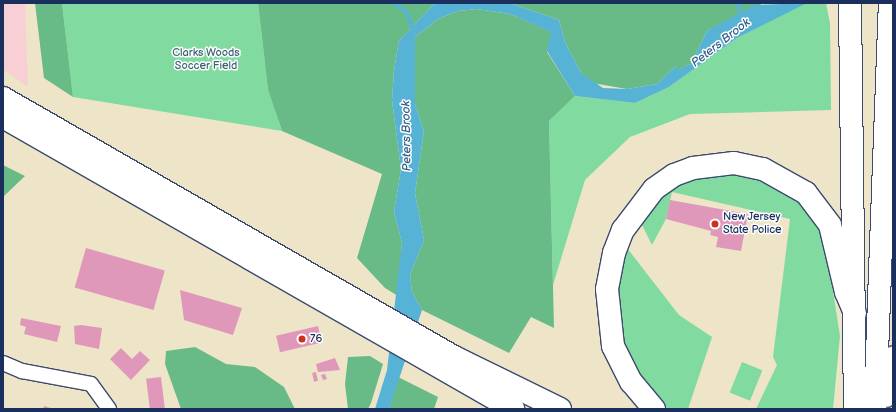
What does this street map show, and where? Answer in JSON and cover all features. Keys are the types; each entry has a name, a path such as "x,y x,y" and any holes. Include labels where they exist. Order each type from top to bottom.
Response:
{"highway":[{"path":"850,3 855,313 854,409"},
{"path":"875,409 890,64 889,10"},
{"path":"3,84 12,90 24,109"},
{"path":"3,98 24,109 451,365 513,409"},
{"path":"3,117 164,209 369,317"},
{"path":"3,135 128,200 164,209"},
{"path":"654,409 619,361 609,332 606,289 614,253 623,230 654,190 674,175 692,168 734,163 763,169 806,193 830,225 846,292 855,313"},
{"path":"883,409 893,358"},
{"path":"451,365 495,409"},
{"path":"451,365 560,409"}],"street":[{"path":"3,363 22,371 90,384 109,409"}],"shaded area":[{"path":"3,3 25,3 28,87 3,69"}],"green space":[{"path":"35,3 62,3 73,97 44,78"},
{"name":"Clarks Woods Soccer Field","path":"62,3 258,3 268,90 282,131 73,97"},
{"path":"258,3 439,3 433,5 399,41 394,70 392,100 401,169 394,212 402,243 398,296 385,288 357,258 382,174 282,131 268,90"},
{"path":"510,3 764,3 707,31 691,64 674,72 677,65 657,84 627,89 592,83 581,73 565,42 559,20"},
{"path":"826,3 830,23 831,110 690,114 630,137 585,180 553,285 549,121 575,96 635,103 669,87 737,38 802,4"},
{"path":"477,9 510,14 552,32 547,52 575,96 549,121 554,328 531,317 509,353 422,310 412,292 410,275 424,240 415,193 424,131 415,104 415,37 438,19 458,11"},
{"path":"3,165 25,176 3,197"},
{"path":"724,172 763,176 799,198 823,227 840,336 833,409 756,409 777,365 773,357 790,219 672,192 666,219 652,245 642,225 662,192 674,183"},
{"path":"627,248 679,315 712,337 688,409 666,409 633,373 613,315 619,259"},
{"path":"195,347 226,364 255,367 284,387 295,409 181,409 165,364 166,351"},
{"path":"370,356 383,364 371,403 368,409 348,409 345,384 348,357"},
{"path":"742,362 762,370 750,401 730,393"},
{"path":"398,377 438,397 434,409 389,409"}],"water":[{"name":"Peters Brook","path":"439,3 510,3 559,20 565,42 581,73 603,88 627,89 657,84 678,64 675,71 691,64 707,31 755,5 807,3 737,38 669,87 635,103 575,96 547,51 551,32 510,14 477,9 458,11 438,19 415,37 415,104 424,131 415,193 424,240 410,275 412,292 422,310 389,409 375,409 387,370 402,243 394,212 401,169 392,100 394,70 399,41 433,5"}],"building":[{"name":"New Jersey State Police","path":"670,200 748,214 741,251 716,247 718,237 710,235 711,231 666,219"},
{"path":"86,248 165,271 154,310 75,287"},
{"path":"180,290 242,308 233,335 184,320"},
{"path":"21,318 61,326 57,342 24,334 26,327 20,325"},
{"path":"81,325 102,328 99,349 75,344 74,326"},
{"path":"318,326 322,343 280,352 276,336"},
{"path":"121,348 132,359 140,351 150,360 131,380 110,359"},
{"path":"335,358 340,370 318,372 316,364"},
{"path":"316,372 318,381 314,382 312,373"},
{"path":"325,374 327,379 323,380 321,375"},
{"path":"161,377 165,409 150,409 146,379"},
{"path":"44,406 54,409 43,409"}],"waterway":[{"path":"394,3 407,12 414,30"},
{"name":"Peters Brook","path":"738,3 742,17"}],"place":[{"name":"New Jersey State Police","path":"715,224"},
{"name":"76","path":"302,339"}]}
